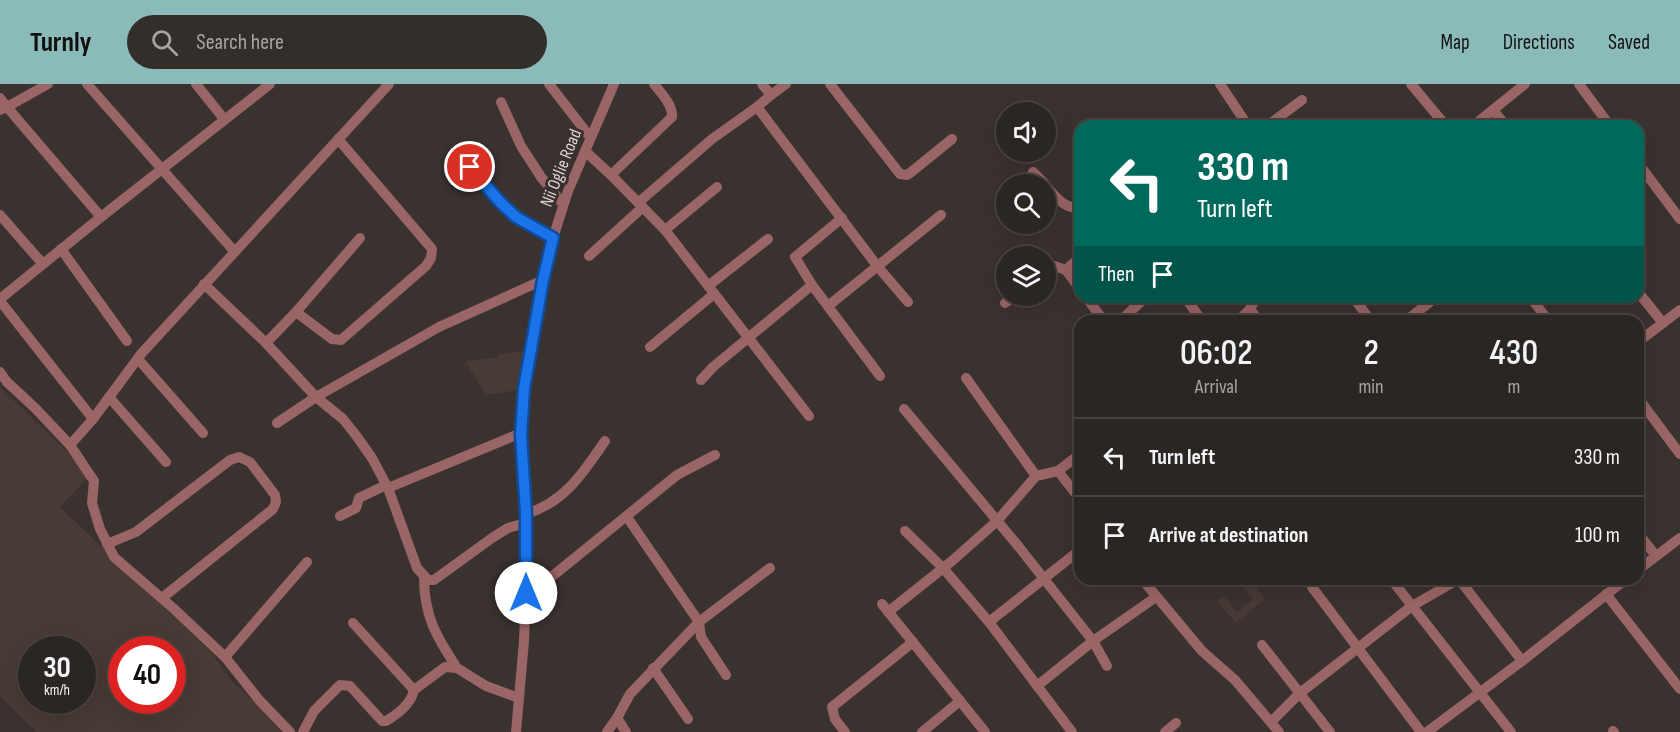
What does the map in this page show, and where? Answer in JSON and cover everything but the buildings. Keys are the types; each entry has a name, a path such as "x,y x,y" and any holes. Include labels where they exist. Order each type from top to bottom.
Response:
{"street":[{"path":"48,84 2,105 100,217"},
{"path":"87,84 234,251"},
{"path":"196,84 224,119"},
{"path":"93,419 0,300 42,263 270,84"},
{"path":"70,445 93,419 138,358 389,84"},
{"path":"549,84 591,136"},
{"name":"Nii Oglie Road","path":"518,731 526,593 526,519 521,434 524,389 543,280 563,204 614,84"},
{"path":"611,175 672,117 670,107 654,84"},
{"path":"762,84 771,95"},
{"path":"589,256 641,204 712,139 786,84"},
{"path":"830,84 900,174 910,173 952,139"},
{"path":"1220,84 1244,120"},
{"path":"1411,84 1441,120"},
{"path":"1480,120 1493,110 1510,89 1525,84"},
{"path":"1579,84 1606,120"},
{"path":"1275,120 1302,100"},
{"path":"501,102 521,146 541,177 563,204"},
{"path":"757,107 908,302"},
{"path":"1493,110 1501,120"},
{"path":"296,312 332,339 341,340 426,266 431,258 432,249 338,139"},
{"path":"585,151 665,230 809,416"},
{"path":"470,167 516,217 553,238"},
{"path":"1644,171 1680,219"},
{"path":"665,230 717,187"},
{"path":"1056,196 1065,205 1074,208"},
{"path":"0,215 42,263"},
{"path":"828,306 879,267 940,215"},
{"path":"842,218 795,257 812,285 880,376"},
{"path":"266,343 360,238"},
{"path":"650,347 768,239"},
{"path":"61,249 127,341"},
{"path":"1066,270 1074,263"},
{"path":"1056,267 1066,270 1074,281"},
{"path":"277,423 316,397 439,327 543,280"},
{"path":"204,284 266,343 316,397 343,419 355,434 372,458 386,486 417,568 428,580 434,580 492,538 557,500 584,472 605,441"},
{"path":"701,380 712,367 812,285"},
{"path":"1644,299 1663,323"},
{"path":"1126,315 1140,303"},
{"path":"1244,315 1254,303"},
{"path":"1414,315 1428,303"},
{"path":"1250,309 1254,315"},
{"path":"1644,337 1679,313"},
{"path":"138,358 203,433"},
{"path":"0,372 7,382 70,445 94,481 92,503 100,528 114,557 225,657 260,701 290,732"},
{"path":"966,378 1036,476"},
{"path":"109,397 166,462"},
{"path":"1644,406 1680,454"},
{"path":"904,409 1093,641 1107,666"},
{"path":"340,516 356,508 359,498 521,434"},
{"path":"526,593 555,574 677,475 715,454"},
{"path":"107,544 136,532 230,460 239,457 250,462 275,495 276,502 273,509 162,598"},
{"path":"985,732 885,608 943,568 997,521 1036,476 1058,471 1074,459"},
{"path":"1058,471 1074,491"},
{"path":"627,517 699,622 701,637 726,675"},
{"path":"905,531 943,568 989,622 1072,732"},
{"path":"1644,565 1680,538"},
{"path":"1644,541 1656,556"},
{"path":"989,622 1074,555"},
{"path":"225,657 307,562"},
{"path":"607,732 630,694 653,668 699,622 770,568"},
{"path":"424,577 424,598 436,636 457,668 486,686 519,698"},
{"path":"1147,585 1202,651 1235,680 1279,732"},
{"path":"1396,585 1510,732"},
{"path":"1271,722 1300,693 1412,606 1449,585"},
{"path":"1464,585 1522,661"},
{"path":"1427,732 1618,585"},
{"path":"1312,587 1421,732"},
{"path":"1606,594 1680,689"},
{"path":"1037,686 1093,641 1156,597"},
{"path":"353,623 414,690"},
{"path":"845,732 835,719 832,707 913,642"},
{"path":"1262,645 1330,732"},
{"path":"303,732 314,711 340,685 350,686 382,721 386,721 407,704 413,697 414,690 446,667 457,668"},
{"path":"653,668 688,718"},
{"path":"922,732 960,701"},
{"path":"617,718 626,732"},
{"path":"1165,732 1176,723"}],"shaded area":[{"path":"525,351 518,390 486,395 465,361 496,358 499,354"},
{"path":"0,387 91,474 60,507 212,653 229,678 287,732 37,732 0,697"},
{"path":"1241,585 1254,585 1265,599 1236,623 1217,601 1224,596 1237,612 1253,599"}],"route":[{"path":"470,167 516,217 553,238 543,280 524,389 521,434 526,514 526,593"}]}
